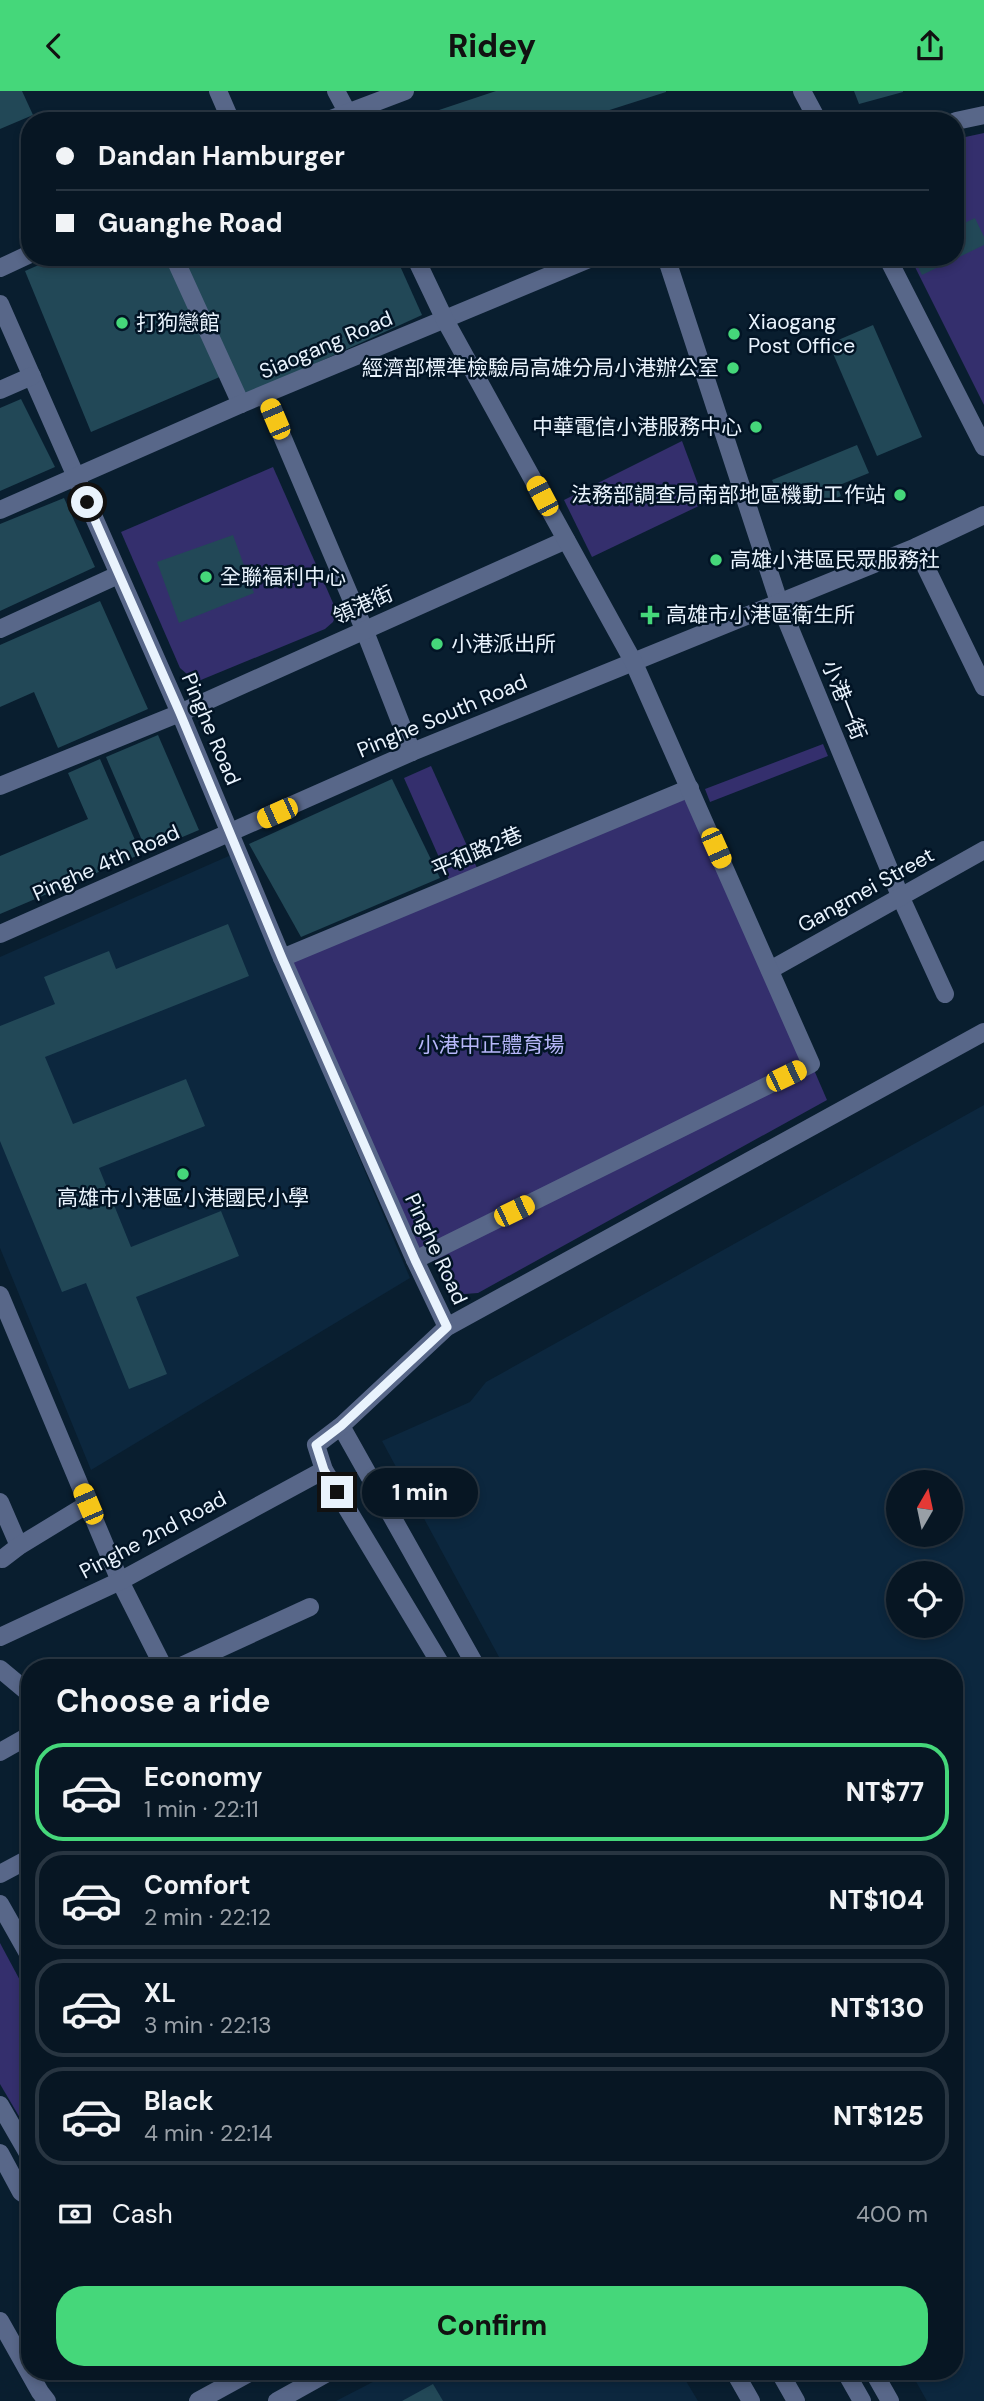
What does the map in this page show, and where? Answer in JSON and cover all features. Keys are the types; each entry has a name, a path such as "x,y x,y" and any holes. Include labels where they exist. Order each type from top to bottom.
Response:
{"street":[{"path":"218,91 227,112"},
{"path":"337,91 348,112"},
{"path":"359,112 405,91"},
{"path":"802,91 813,112"},
{"path":"964,119 984,115"},
{"path":"0,268 21,258"},
{"path":"178,266 241,404"},
{"path":"415,1260 811,1064 633,660 445,320 419,266"},
{"name":"Siaogang Road","path":"0,510 241,404 573,266"},
{"name":"小港一街","path":"669,266 779,603 901,898 945,993"},
{"path":"892,266 984,447"},
{"name":"Pinghe Road","path":"0,303 180,713 282,958 447,1327"},
{"path":"0,390 33,376"},
{"path":"265,396 364,629 412,753"},
{"name":"Pinghe South Road","path":"230,834 412,753 633,660 916,547 984,515"},
{"name":"領港街","path":"0,786 180,713 566,540"},
{"path":"916,547 984,687"},
{"path":"0,629 118,575"},
{"name":"平和路2巷","path":"282,958 690,788"},
{"name":"Pinghe 4th Road","path":"0,934 230,834"},
{"name":"Gangmei Street","path":"770,970 984,850"},
{"path":"438,1659 324,1470 316,1445 341,1426 447,1327 984,1032"},
{"path":"0,1295 120,1581 159,1659"},
{"path":"341,1426 472,1659"},
{"name":"Pinghe 2nd Road","path":"0,1637 120,1581 324,1470"},
{"path":"0,1503 19,1546"},
{"path":"2,1559 88,1504"},
{"path":"197,1659 310,1607"},
{"path":"0,1669 21,1686"},
{"path":"0,1752 21,1740"},
{"path":"0,1874 21,1863"},
{"path":"0,1904 21,1941"},
{"path":"0,2105 21,2141"},
{"path":"0,2153 21,2192"},
{"path":"0,2321 21,2358"},
{"path":"33,2380 47,2401"},
{"path":"198,2401 236,2380"},
{"path":"277,2401 315,2380"},
{"path":"739,2380 751,2401"},
{"path":"784,2380 796,2401"},
{"path":"850,2380 862,2401"},
{"path":"878,2380 890,2401"}],"shaded area":[{"name":"高雄市小港區小港國民小學","path":"231,855 410,1278 91,1470 0,1248 0,957"},
{"path":"984,1105 984,2401 927,2401 915,2380 963,2380 963,1659 500,1659 382,1441 470,1402 486,1382"},
{"path":"377,2380 685,2380 698,2401 336,2401"}],"green space":[{"path":"984,133 984,405 914,266 964,266 964,137"},
{"path":"682,441 705,503 592,557 564,500"},
{"path":"273,467 337,612 333,622 325,629 196,682 180,668 121,532"},
{"path":"823,744 828,756 710,802 705,789"},
{"path":"431,766 477,868 449,880 404,778"},
{"name":"小港中正體育場","path":"688,795 808,1062 413,1253 287,964"},
{"path":"814,1070 827,1100 478,1293 451,1295 434,1257"},
{"path":"0,1943 21,1982 21,2120 0,2084"}],"building":[{"path":"0,91 22,91 32,112 21,112 21,120 0,129"},
{"path":"496,91 666,91 603,112 433,112"},
{"path":"854,91 903,91 903,92 859,104"},
{"path":"975,218 984,237 984,245 964,255 964,223"},
{"name":"打狗戀館","path":"36,266 172,266 222,376 91,432 25,271"},
{"path":"185,266 400,266 422,315 244,396"},
{"path":"918,266 941,266 922,275"},
{"path":"873,325 922,437 877,456 829,344"},
{"path":"21,399 55,467 0,491 0,408"},
{"path":"857,445 869,473 837,486 841,496 819,505 814,494 784,506 772,480"},
{"path":"64,498 95,567 0,611 0,524"},
{"name":"全聯褔利中心","path":"233,535 254,593 179,623 157,562"},
{"path":"100,601 148,709 58,748 34,692 0,707 0,645"},
{"path":"158,735 199,830 147,852 106,757"},
{"path":"100,759 141,854 0,914 0,856 88,819 68,773"},
{"path":"392,779 440,878 301,937 249,844"},
{"path":"228,924 249,976 45,1057 73,1124 186,1079 205,1126 99,1168 131,1247 221,1211 239,1256 136,1297 167,1374 129,1389 86,1283 62,1292 0,1141 0,1026 55,1004 44,977 109,951 116,969"},
{"path":"433,2384 443,2401 402,2401"}],"place":[{"name":"打狗戀館","path":"122,323"},
{"name":"Xiaogang Post Office","path":"734,334"},
{"name":"經濟部標準檢驗局高雄分局小港辦公室","path":"733,368"},
{"name":"中華電信小港服務中心","path":"756,427"},
{"name":"法務部調查局南部地區機動工作站","path":"900,495"},
{"name":"高雄小港區民眾服務社","path":"716,560"},
{"name":"全聯褔利中心","path":"206,577"},
{"name":"高雄市小港區衛生所","path":"650,615"},
{"name":"小港派出所","path":"437,644"},
{"name":"高雄市小港區小港國民小學","path":"183,1174"}],"route":[{"path":"87,502 180,713 282,958 447,1327 341,1426 316,1445 324,1470 337,1492"}]}
